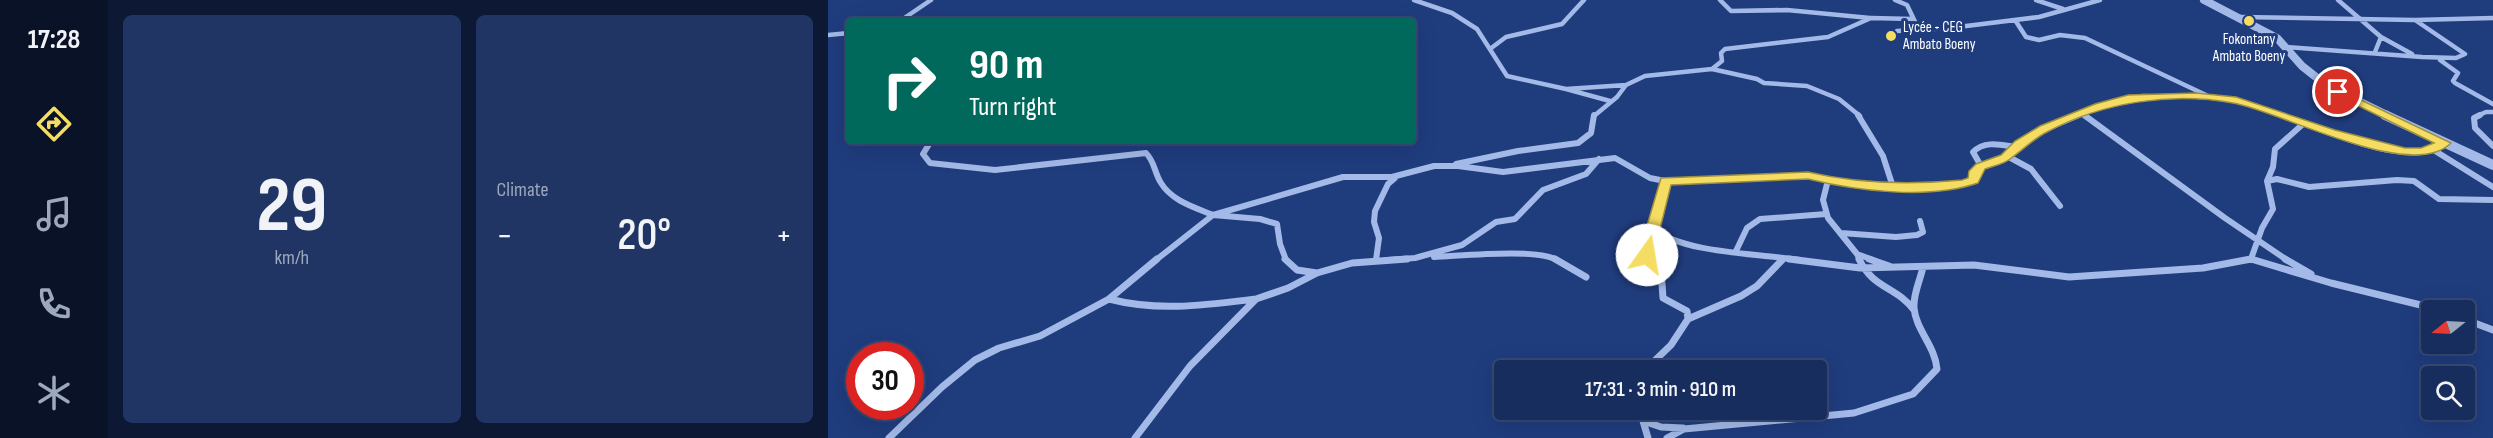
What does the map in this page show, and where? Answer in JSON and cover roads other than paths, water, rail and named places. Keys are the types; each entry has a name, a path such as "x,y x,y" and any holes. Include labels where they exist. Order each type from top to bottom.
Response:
{"street":[{"path":"904,18 931,0"},
{"path":"1414,0 1465,20 1481,33 1501,71 1507,76 1610,101"},
{"path":"1490,49 1506,37 1562,24 1585,0"},
{"path":"1720,0 1731,11 1787,10 1871,18 1913,19"},
{"path":"1897,0 1909,6"},
{"path":"2036,0 2063,9"},
{"path":"1897,31 2049,15 2063,9 2100,0"},
{"path":"2204,0 2265,31 2286,47 2302,66 2326,86 2493,165"},
{"path":"2338,0 2381,37 2415,56 2446,66"},
{"path":"1913,2 1908,10 1919,30"},
{"path":"2239,17 2415,20 2493,18"},
{"path":"1713,69 1722,61 1721,53 1725,50 1828,37 1871,18"},
{"path":"2015,20 2026,38 2039,40 2060,35 2085,38 2209,97"},
{"path":"2286,47 2456,58 2464,54 2415,20"},
{"path":"828,34 846,33"},
{"path":"2375,52 2381,37"},
{"path":"2444,57 2440,60 2458,74 2453,81 2493,104"},
{"path":"1566,89 1626,85 1645,76 1713,69 1764,83 1806,86 1839,99 1852,108 1873,135 1893,187"},
{"path":"1447,166 1518,151 1578,143 1591,133 1594,115 1617,97 1626,85"},
{"path":"889,438 942,387 975,360 999,348 1040,336 1109,299 1200,223 1213,215 1343,177 1397,176 1434,166 1503,172 1615,158 1650,178 1665,181 1798,176 1918,188 1974,180 1976,171 1981,166 2007,156 2016,147 2044,129 2108,104 2143,96 2209,97 2251,104 2303,124 2392,150 2415,153 2445,143"},
{"path":"2493,112 2486,112 2474,118 2475,128 2493,146"},
{"path":"2084,113 2085,117 2259,242 2323,280"},
{"path":"2251,259 2259,242 2262,228 2273,210 2267,181 2273,168 2276,149 2303,124"},
{"path":"1981,166 1973,152 1977,147 1991,143 2016,147"},
{"path":"929,144 923,154 930,163 995,170 1146,153 1153,160 1155,173 1167,193 1213,215 1260,219 1277,224 1282,252 1289,266 1301,273 1317,273"},
{"path":"2432,149 2493,187"},
{"path":"2007,156 2025,161 2034,169 2060,206"},
{"path":"1415,258 1462,245 1496,222 1515,219 1543,190 1586,174 1599,159"},
{"path":"1376,260 1379,238 1374,222 1375,211 1388,184 1397,176"},
{"path":"2267,181 2277,179 2309,187 2324,187 2397,180 2414,182 2439,199 2493,200"},
{"path":"1644,421 1661,427 1684,429 1854,413 1913,394 1936,369 1937,359 1914,310 1901,293 1875,282 1826,214 1823,200 1828,180"},
{"path":"1665,181 1653,229 1646,240 1646,250 1647,255 1661,270 1663,298 1687,311 1688,319"},
{"path":"1736,251 1744,230 1751,222 1760,219 1826,214"},
{"path":"1840,233 1907,237 1923,232 1920,221"},
{"path":"1653,229 1657,235 1694,244 1864,268 1974,265 2069,277 2203,268 2251,259 2421,305"},
{"path":"1109,299 1153,309 1256,299 1288,288 1317,273 1352,263 1415,258 1516,254 1552,257 1586,277"},
{"path":"1857,254 1868,260 1896,268"},
{"path":"1655,360 1671,345 1688,319 1741,296 1757,286 1784,258"},
{"path":"1914,310 1914,293 1923,267"},
{"path":"1135,438 1190,366 1256,299"},
{"path":"2475,323 2493,330"},
{"path":"1644,421 1648,438"},
{"path":"1667,438 1684,429"}],"place":[{"name":"Fokontany Ambato Boeny","path":"2249,21"},
{"name":"Lycée - CEG Ambato Boeny","path":"1891,36"}]}
